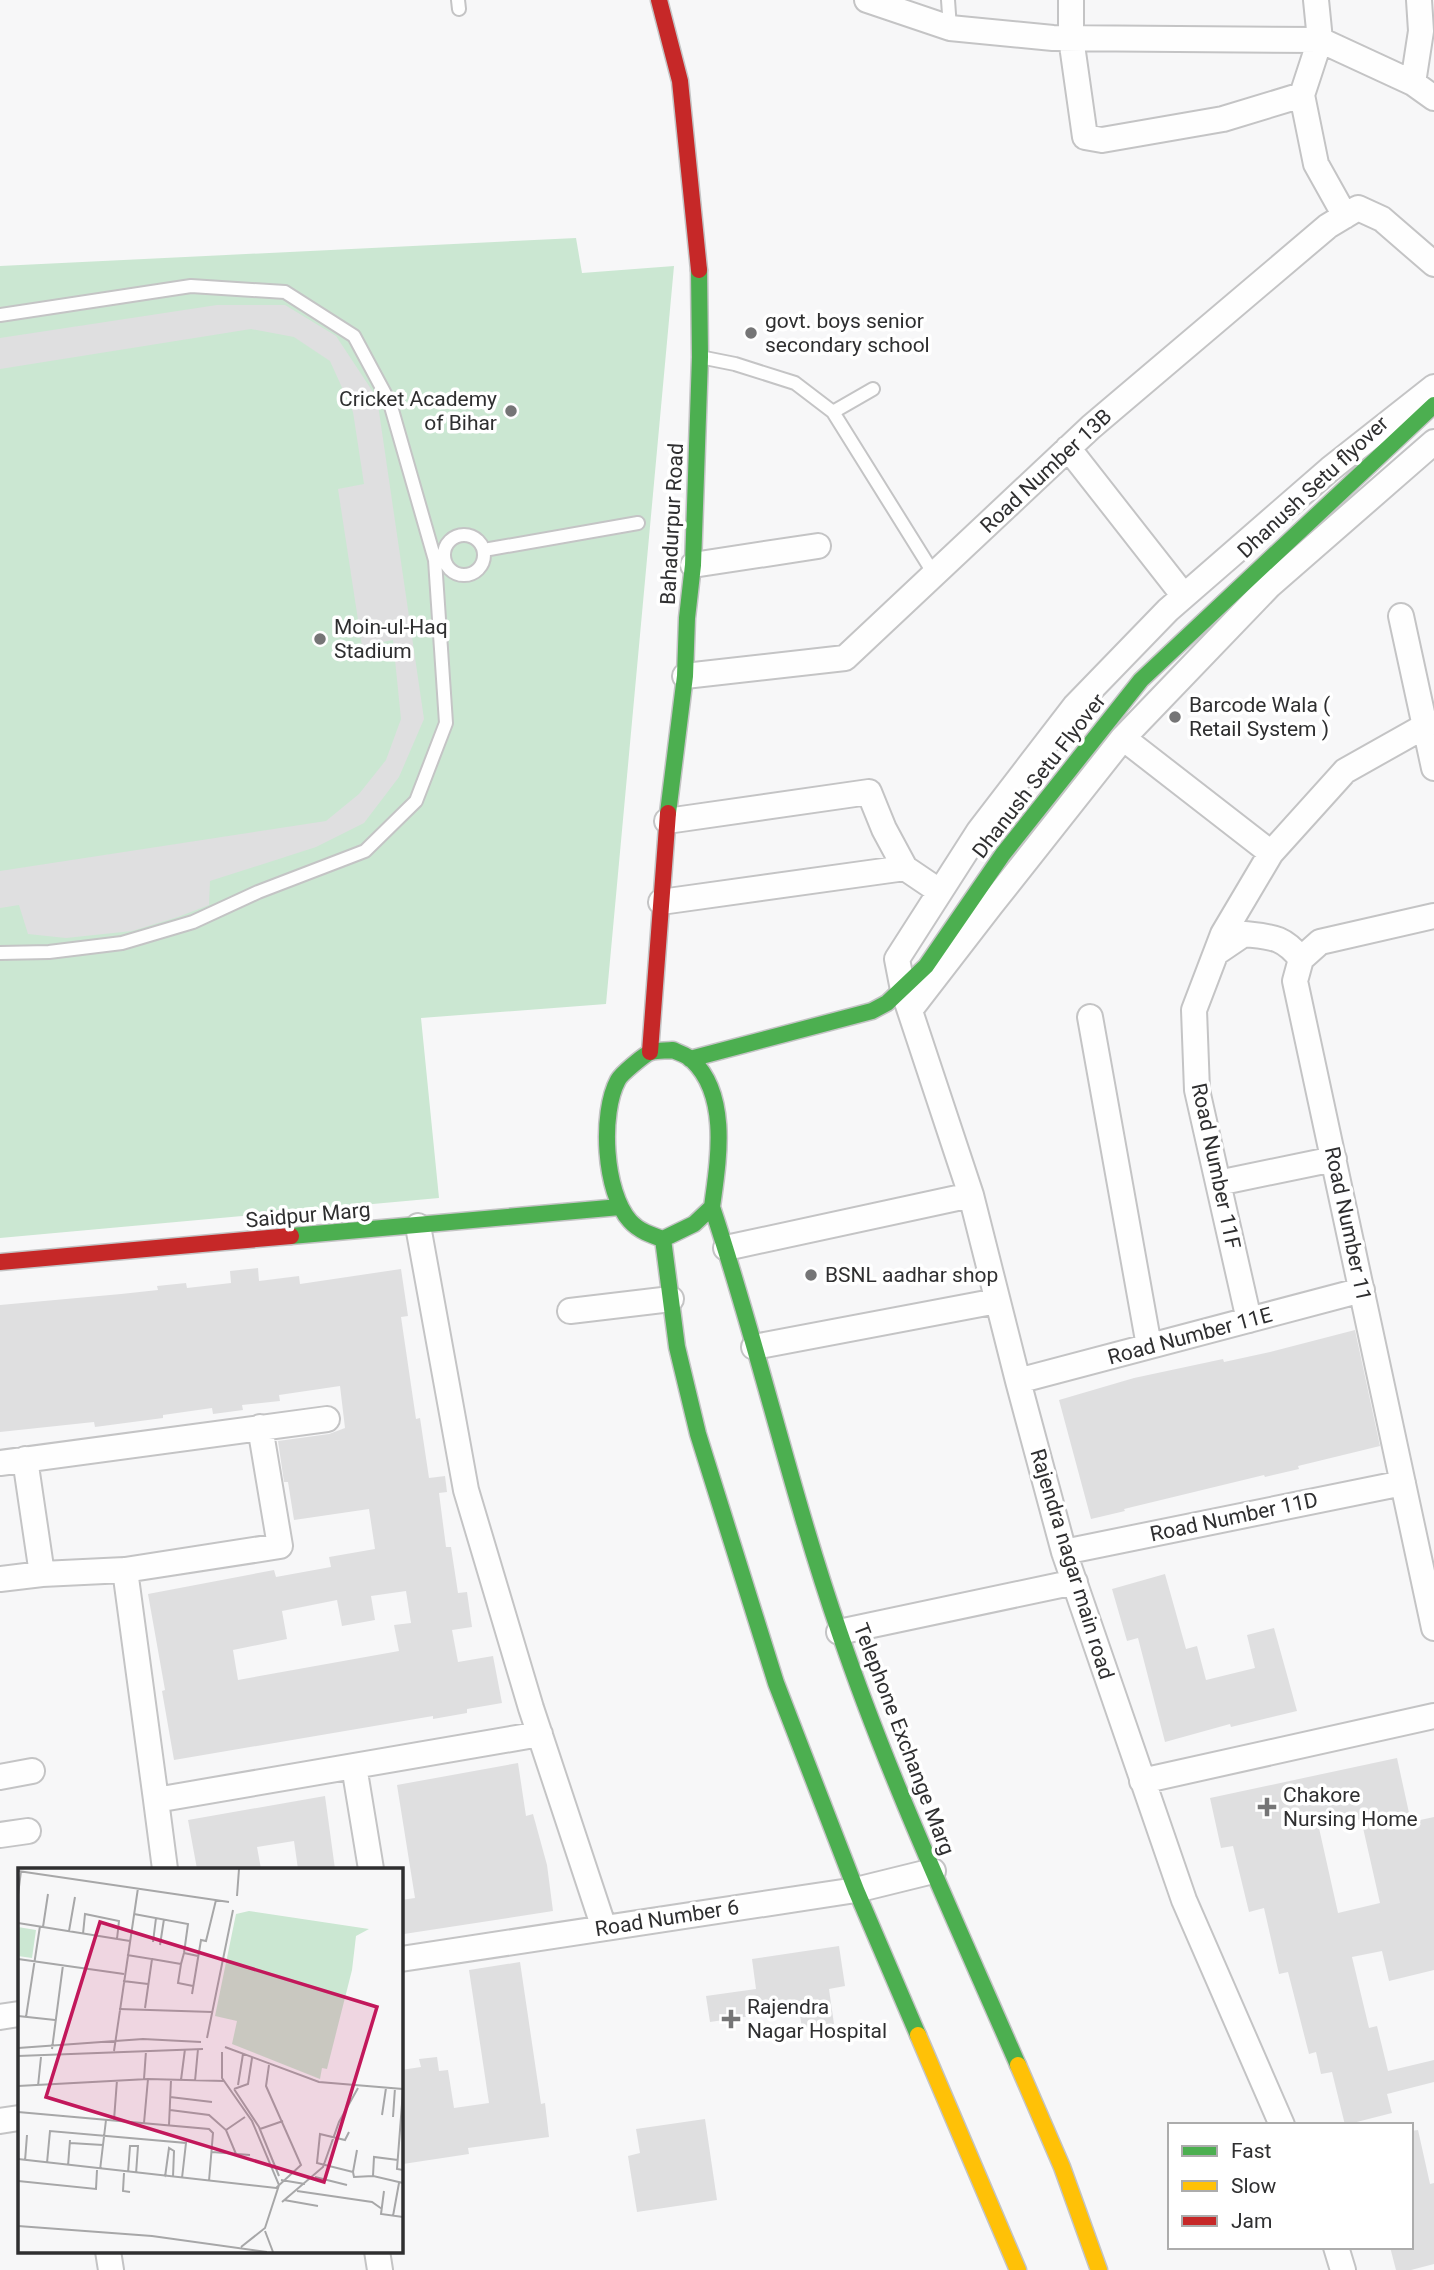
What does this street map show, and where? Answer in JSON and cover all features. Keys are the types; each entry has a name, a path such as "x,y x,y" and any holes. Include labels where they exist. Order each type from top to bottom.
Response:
{"main road":[{"name":"Bahadurpur Road","path":"650,1052 667,821 685,676 687,618 693,565 699,357 699,265 680,81 659,0"},
{"name":"Dhanush Setu flyover","path":"1223,601 1434,405"},
{"name":"Dhanush Setu Flyover","path":"690,1059 872,1012 909,993 1003,854 1103,726 1141,680 1223,601"},
{"path":"713,1097 741,1045"},
{"path":"673,1050 690,1059 704,1075 713,1097 718,1154 712,1207 694,1224 663,1238 644,1232 631,1222 620,1207 611,1181 608,1140 610,1105 620,1078 650,1052 673,1050"},
{"name":"Saidpur Marg","path":"0,1262 620,1207"},
{"name":"Telephone Exchange Marg","path":"712,1207 839,1632 878,1740 1062,2166 1100,2270"},
{"path":"663,1238 677,1347 706,1461 776,1683 856,1889 1018,2270"}],"street":[{"path":"867,0 950,28 1071,38 1320,40 1413,83 1434,98"},
{"path":"1071,0 1071,38 1085,137 1102,140 1223,119 1301,94"},
{"path":"1316,0 1320,40 1301,94 1316,164 1345,216 1358,208 1382,219 1434,264"},
{"path":"1413,83 1421,31 1419,0"},
{"name":"Road Number 13B","path":"685,676 845,658 1068,448 1328,226 1345,216"},
{"name":"Rajendra nagar main road","path":"1281,2123 1184,1900 1064,1552 971,1195 897,959 979,831 1075,706 1168,610 1330,469 1434,387"},
{"path":"909,993 1123,738 1269,586 1434,442"},
{"path":"1068,448 1184,596"},
{"path":"693,565 818,546"},
{"path":"1401,616 1434,768"},
{"name":"Road Number 11F","path":"1249,1320 1197,1090 1194,1010 1223,934 1271,853 1345,771 1425,726"},
{"path":"1123,738 1271,853"},
{"path":"667,821 869,792 884,829 905,868 939,891"},
{"path":"660,902 905,868"},
{"path":"1216,954 1244,934 1269,937 1289,944 1301,959 1320,942 1434,916"},
{"name":"Road Number 11","path":"1301,959 1295,981 1434,1628"},
{"path":"1090,1017 1149,1346"},
{"path":"1218,1183 1334,1159"},
{"path":"726,1248 971,1195"},
{"path":"418,1226 466,1490 540,1734 604,1928"},
{"name":"Road Number 11E","path":"1018,1381 1362,1290"},
{"path":"570,1311 671,1299"},
{"path":"754,1348 998,1301"},
{"path":"0,1463 327,1419"},
{"path":"0,1580 42,1574 125,1570 279,1546 260,1427"},
{"path":"25,1459 42,1574"},
{"name":"Road Number 11D","path":"1064,1552 1403,1483"},
{"path":"125,1570 164,1868"},
{"path":"839,1632 1075,1582"},
{"path":"1142,1781 1434,1716"},
{"path":"156,1800 540,1734"},
{"path":"354,1766 371,1868"},
{"path":"0,1777 32,1771"},
{"path":"0,1835 28,1831"},
{"name":"Road Number 6","path":"402,1959 856,1889 933,1871"},
{"path":"0,2017 18,2014"},
{"path":"0,2121 18,2118"},
{"path":"1337,2249 1343,2270"},
{"path":"108,2252 111,2270"},
{"path":"377,2252 380,2270"}],"lane":[{"path":"948,0 950,28"},
{"path":"0,315 191,286 285,292 354,336 390,403 439,559 446,723 416,801 365,851 258,892 193,922 122,943 49,952 0,953"},
{"path":"699,357 795,383 833,412 934,574"},
{"path":"833,412 873,388"},
{"path":"484,550 638,523"},
{"path":"461,534 474,537 484,550 481,567 469,574 463,575 450,570 439,559 449,540 461,534"}],"green space":[{"name":"Moin-ul-Haq Stadium","path":"576,238 582,273 674,266 606,1004 421,1018 439,1198 0,1238 0,266"}],"building":[{"path":"217,305 285,305 336,336 377,398 424,719 399,777 364,823 316,847 210,881 209,905 178,917 132,931 66,938 28,934 19,905 0,908 0,871 326,821 359,794 386,760 401,719 393,640 362,646 338,489 364,484 353,412 330,361 294,337 251,329 0,369 0,338"},
{"path":"258,1268 259,1281 299,1276 300,1284 401,1269 408,1316 401,1317 416,1419 420,1418 429,1478 445,1476 447,1492 439,1493 446,1547 451,1547 458,1593 467,1592 472,1627 452,1630 458,1662 493,1656 502,1703 433,1719 433,1716 174,1760 148,1594 274,1570 276,1577 331,1567 329,1557 375,1549 369,1509 294,1520 288,1482 284,1482 278,1441 329,1434 345,1428 340,1386 279,1395 280,1401 242,1405 243,1410 213,1414 212,1408 95,1427 94,1422 0,1432 0,1305 158,1290 157,1286 186,1283 187,1288 231,1283 230,1271","holes":["406,1591 411,1623 394,1625 399,1651 238,1680 233,1650 287,1639 282,1611 337,1600 342,1626 375,1620 371,1596"]},
{"path":"1355,1330 1380,1446 1298,1466 1299,1469 1265,1477 1264,1475 1091,1519 1059,1400 1134,1378 1223,1359 1224,1362"},
{"path":"1165,1574 1186,1649 1197,1646 1206,1680 1255,1668 1247,1635 1274,1628 1297,1711 1231,1727 1230,1724 1165,1742 1138,1638 1127,1641 1112,1589"},
{"path":"1397,1758 1411,1822 1434,1817 1434,1970 1389,1981 1382,1951 1352,1957 1369,2028 1377,2026 1388,2071 1434,2060 1434,2082 1387,2094 1392,2113 1345,2123 1332,2072 1321,2074 1316,2052 1309,2054 1288,1972 1279,1974 1264,1908 1249,1912 1233,1846 1221,1848 1210,1798","holes":["1361,1819 1380,1903 1338,1913 1319,1828"]},
{"path":"518,1763 526,1816 533,1814 547,1865 553,1911 404,1934 402,1900 415,1898 397,1785"},
{"path":"325,1796 335,1868 298,1868 294,1841 257,1847 261,1868 197,1868 188,1820"},
{"path":"839,1946 845,1986 829,1989 834,2024 802,2028 799,2009 710,2022 706,1996 756,1989 752,1959"},
{"path":"520,1962 541,2104 545,2103 549,2137 468,2148 469,2154 403,2164 402,2070 421,2067 419,2059 437,2057 439,2071 448,2070 454,2108 489,2103 469,1970"},
{"path":"705,2119 717,2200 637,2212 628,2156 640,2153 636,2129"},
{"path":"1418,2130 1430,2184 1434,2183 1434,2264 1411,2270 1396,2270 1391,2249 1413,2249 1413,2131"}],"traffic: fast":[{"path":"668,813 685,676 687,618 693,565 700,357 699,270"},
{"path":"690,1059 872,1011 887,1003 926,966 1003,854 1141,680 1434,405"},
{"path":"673,1050 692,1060 704,1075 712,1092 719,1130 717,1170 712,1207 694,1224 663,1239 637,1227 621,1208 610,1172 607,1131 612,1094 620,1077 651,1052 673,1050"},
{"path":"291,1236 620,1207"},
{"path":"712,1207 822,1581 859,1689 925,1851 1018,2065"},
{"path":"663,1239 677,1347 698,1434 776,1683 856,1890 918,2035"}],"traffic: slow":[{"path":"918,2035 1018,2270"},
{"path":"1018,2065 1062,2167 1099,2270"}],"traffic: jam":[{"path":"659,0 680,81 699,270"},
{"path":"650,1052 668,813"},
{"path":"0,1262 291,1236"}],"place":[{"name":"govt. boys senior secondary school","path":"751,333"},
{"name":"Cricket Academy of Bihar","path":"511,411"},
{"name":"Moin-ul-Haq Stadium","path":"320,639"},
{"name":"Barcode Wala ( Retail System )","path":"1175,717"},
{"name":"BSNL aadhar shop","path":"811,1275"},
{"name":"Chakore Nursing Home","path":"1267,1807"},
{"name":"Rajendra Nagar Hospital","path":"731,2019"}]}
